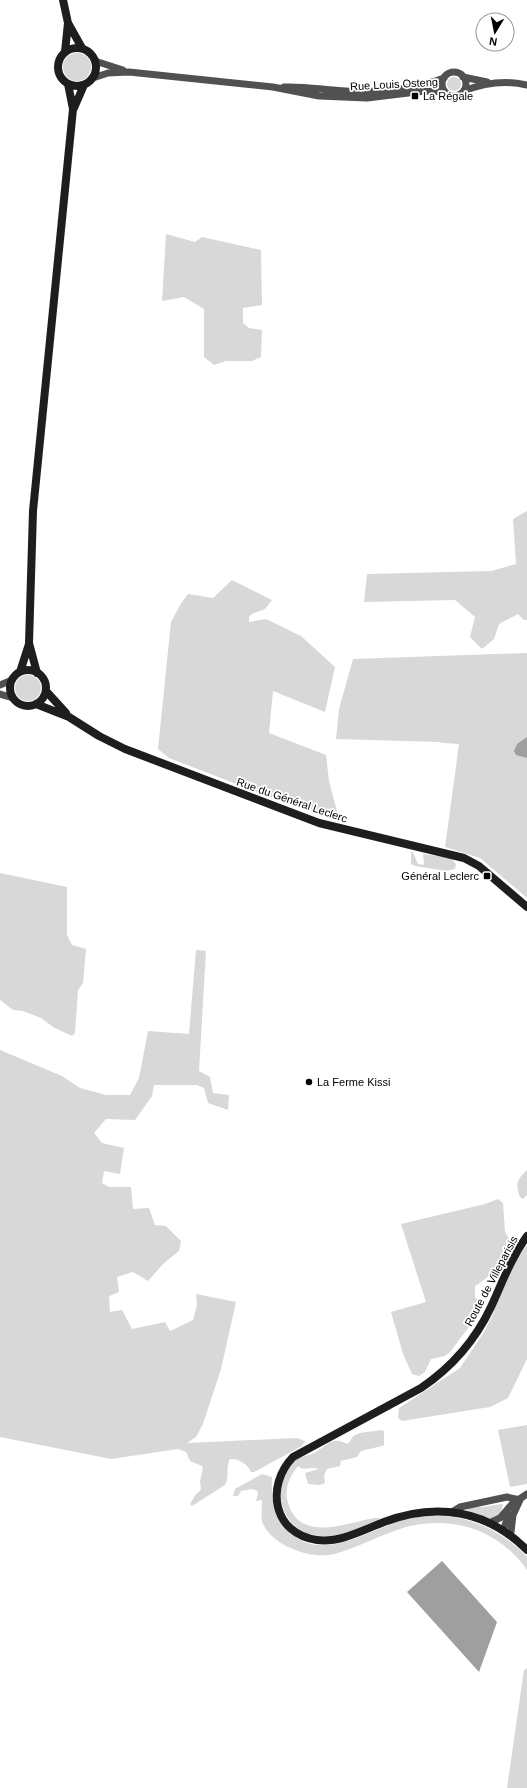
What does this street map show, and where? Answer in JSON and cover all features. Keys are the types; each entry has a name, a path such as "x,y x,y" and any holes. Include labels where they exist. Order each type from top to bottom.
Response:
{"main road":[{"path":"20,672 31,671 37,673 44,680 46,691 41,701 31,706 21,705 13,698 10,686 12,680 20,672 29,643 32,511 74,109 84,85 93,78 96,70 95,61 90,53 82,48 68,23 63,0"},
{"path":"65,52 68,23"},
{"path":"74,109 68,84 60,75 58,68 59,60 65,52 71,49 82,48"},
{"path":"68,84 76,86 84,85"},
{"path":"29,643 37,673"},
{"name":"Rue du Général Leclerc","path":"46,691 69,717"},
{"name":"Rue du Général Leclerc","path":"36,704 69,717 125,749 319,823 464,858 479,866 527,906"},
{"name":"Route de Villeparisis","path":"527,1236 511,1261 491,1307 472,1340 456,1359 438,1376 404,1398 321,1440 293,1457 284,1467 277,1483 276,1494 278,1508 284,1520 296,1532 311,1539 326,1540 350,1536 408,1514 432,1511 452,1512 489,1523 506,1533 527,1550"}],"street":[{"name":"Rue Louis Osteng","path":"95,61 129,72"},
{"name":"Rue Louis Osteng","path":"93,78 108,73 129,72 273,87 300,87 348,91 370,91 424,84 444,78"},
{"path":"493,83 463,77 460,74 452,72 444,78 442,86 445,92 455,96 475,86 493,83 511,83 527,86"},
{"path":"463,77 466,84 464,91"},
{"name":"Rue Louis Osteng","path":"273,87 304,94 352,98 425,91 445,92"},
{"path":"0,685 12,680"},
{"path":"0,694 13,698"},
{"path":"489,1523 500,1518 512,1504 527,1494"},
{"path":"452,1512 460,1507 507,1498 520,1500"},
{"path":"507,1511 508,1516 506,1533 511,1532 513,1515 520,1500"}],"shaded area":[{"path":"77,53 87,57 91,67 87,77 77,81 67,77 63,67 67,57"},
{"path":"451,77 457,77 461,81 461,87 457,91 451,91 447,87 447,81"},
{"path":"166,234 195,242 202,237 261,250 262,305 243,308 243,323 249,328 262,330 261,357 252,361 226,361 214,365 204,357 204,309 184,297 162,301"},
{"path":"527,511 527,620 524,620 518,614 499,624 494,639 482,649 470,637 475,617 455,600 364,602 367,574 491,571 516,564 513,519"},
{"path":"232,580 272,600 265,609 252,614 249,617 249,622 266,619 301,636 335,667 325,712 273,691 269,733 326,755 329,781 339,819 278,800 169,758 158,749 171,622 188,594 213,598"},
{"path":"527,653 527,898 480,858 445,847 459,744 336,739 339,709 353,659"},
{"path":"28,675 37,679 41,688 37,697 28,701 19,697 15,688 19,679"},
{"path":"527,737 527,758 516,755 514,751 517,744"},
{"path":"411,852 413,852 418,864 423,865 423,854 451,858 456,864 455,869 446,871 415,866 411,864"},
{"path":"0,873 67,887 67,935 72,945 86,949 83,983 78,990 75,1033 72,1036 53,1027 41,1018 23,1011 13,1010 0,1000"},
{"path":"196,950 206,951 199,1071 210,1077 213,1093 229,1095 228,1110 208,1103 204,1088 197,1085 154,1085 152,1096 135,1120 106,1119 94,1133 102,1143 124,1148 120,1174 104,1171 102,1183 109,1187 131,1187 133,1209 149,1208 155,1225 166,1226 181,1241 179,1251 164,1263 148,1281 133,1272 117,1277 119,1292 109,1296 110,1312 122,1310 132,1329 165,1322 170,1331 193,1320 197,1305 196,1294 236,1302 221,1369 203,1424 196,1437 187,1443 297,1438 305,1441 302,1446 254,1472 251,1472 248,1466 242,1462 236,1459 230,1459 225,1485 192,1506 190,1504 201,1489 200,1481 203,1468 202,1466 190,1461 186,1452 178,1449 111,1459 0,1437 0,1050 62,1076 80,1088 106,1095 130,1095 139,1078 148,1031 189,1034"},
{"path":"527,1170 527,1195 523,1199 520,1197 517,1185 521,1176"},
{"path":"498,1199 503,1203 505,1232 509,1239 496,1266 488,1277 475,1286 475,1298 485,1301 478,1315 450,1352 445,1356 431,1359 425,1372 419,1376 412,1374 403,1354 391,1312 426,1302 401,1224 485,1204"},
{"path":"527,1245 527,1359 508,1398 490,1407 402,1421 398,1418 399,1408 460,1368 484,1332 494,1312 496,1298 511,1261 521,1253"},
{"path":"527,1425 527,1484 510,1487 498,1430"},
{"path":"381,1430 384,1431 384,1445 361,1451 357,1457 341,1461 340,1466 327,1469 324,1475 325,1483 320,1485 308,1484 305,1473 319,1469 303,1469 298,1466 292,1474 287,1488 288,1503 294,1515 303,1523 313,1527 338,1526 374,1518 380,1518 379,1520 343,1534 328,1536 308,1533 297,1528 289,1519 281,1498 281,1486 285,1475 292,1464 298,1459 313,1454 330,1442 338,1441 347,1444 354,1436 358,1434"},
{"path":"262,1474 272,1477 274,1508 280,1521 291,1534 306,1543 322,1545 338,1543 405,1519 436,1515 465,1520 492,1530 527,1557 527,1570 516,1556 489,1536 474,1529 441,1523 406,1527 335,1554 315,1555 304,1553 283,1544 266,1530 262,1521 262,1500 256,1501 258,1494 257,1491 252,1489 241,1491 238,1496 233,1496 235,1489"},
{"path":"503,1505 500,1513 492,1518 466,1510 468,1507 483,1507"},
{"path":"442,1561 497,1622 479,1672 407,1592"},
{"path":"527,1668 527,1788 507,1788 524,1670"}],"place":[{"name":"La Régale","path":"415,96"},
{"name":"Général Leclerc","path":"487,876"},
{"name":"La Ferme Kissi","path":"309,1082"}]}
